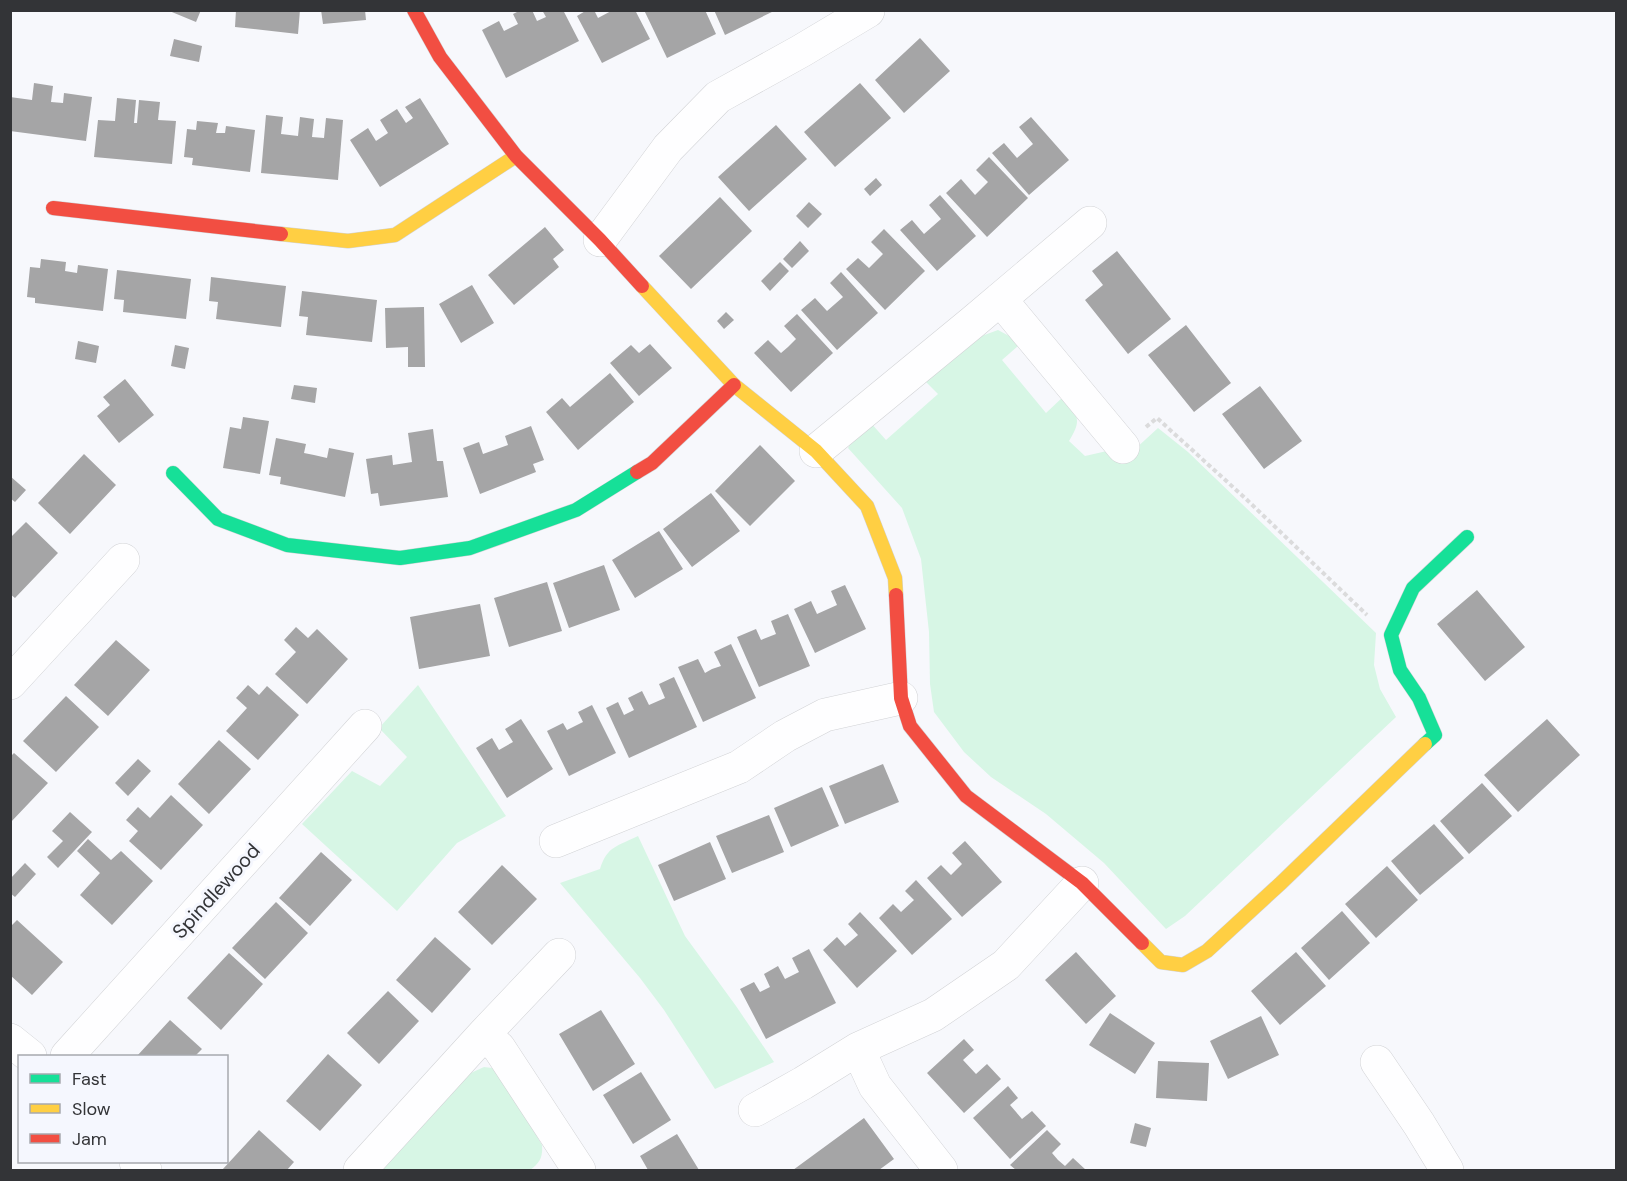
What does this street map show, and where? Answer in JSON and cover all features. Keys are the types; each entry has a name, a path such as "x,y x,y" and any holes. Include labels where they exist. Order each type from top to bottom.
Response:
{"street":[{"path":"414,10 440,57 516,156 600,240 734,385 816,451 867,506 895,578 901,698 910,726 966,796 1082,883 1161,962 1183,965 1207,951 1435,735 1419,698 1400,670 1391,635 1413,588 1467,537"},
{"path":"600,240 668,148 718,97 868,11"},
{"path":"53,208 348,242 395,235 516,156"},
{"path":"816,451 1090,223"},
{"path":"1000,299 1123,447"},
{"path":"173,473 218,519 287,545 400,558 470,548 576,510 652,463 734,385"},
{"path":"10,683 123,560"},
{"path":"556,841 740,767 785,736 825,714 901,698"},
{"name":"Spindlewood","path":"68,1055 365,726"},
{"path":"754,1110 858,1049 933,1015 1006,964 1082,883"},
{"path":"360,1170 559,954"},
{"path":"484,1035 499,1048 579,1170"},
{"path":"10,1040 29,1055"},
{"path":"858,1049 875,1086 941,1170"},
{"path":"1377,1062 1447,1170"}],"path":[{"path":"1123,447 1156,418 1391,635"}],"green space":[{"path":"998,330 1011,337 1019,345 1002,360 1046,413 1064,396 1077,418 1076,427 1069,441 1085,456 1107,451 1121,462 1158,428 1188,452 1376,633 1374,665 1380,689 1396,717 1185,916 1166,929 1104,863 1046,814 991,777 964,752 934,712 921,559 902,508 848,448 855,436 870,422 886,440 938,394 922,378 979,337"},
{"path":"418,685 506,816 457,843 397,911 302,824 352,771 380,786 407,757 379,728"},
{"path":"638,836 685,936 774,1062 715,1089 664,1010 640,978 560,883 600,869 610,851"},
{"path":"484,1067 492,1068 500,1073 542,1145 542,1153 536,1165 530,1170 377,1170 461,1079"}],"building":[{"path":"167,10 201,10 196,22"},
{"path":"236,10 300,10 298,34 235,27"},
{"path":"321,10 365,10 366,20 323,24"},
{"path":"521,10 532,10 537,21 546,17 542,10 563,10 579,41 506,78 482,30 499,21 504,31 518,24 513,14"},
{"path":"587,10 594,10 598,18 613,10 635,10 650,39 602,63 577,16"},
{"path":"644,10 705,10 716,34 667,58"},
{"path":"714,10 776,10 725,35"},
{"path":"920,38 950,71 904,113 875,80"},
{"path":"174,39 202,46 199,62 170,56"},
{"path":"34,83 53,86 51,102 63,103 64,93 92,97 86,141 10,131 10,97 32,100"},
{"path":"860,83 891,118 835,167 804,132"},
{"path":"117,98 136,100 134,123 137,123 139,100 160,102 158,120 176,121 172,164 94,157 98,120 115,121"},
{"path":"420,98 449,144 380,187 350,140 368,128 376,141 388,133 380,120 397,109 406,123 413,118 405,107"},
{"path":"266,115 283,117 281,134 298,136 300,117 314,119 312,137 324,138 326,118 343,120 338,180 261,173"},
{"path":"1031,117 1069,160 1029,195 992,153 1004,143 1017,158 1033,144 1019,127"},
{"path":"197,121 218,123 216,133 225,133 226,126 255,130 250,172 192,165 193,158 184,157 187,129 196,130"},
{"path":"776,125 807,159 749,211 718,177"},
{"path":"989,157 1028,198 987,237 946,193 961,179 975,195 988,182 976,170"},
{"path":"876,178 882,185 870,196 864,189"},
{"path":"940,195 976,236 937,271 900,230 912,220 924,234 941,219 929,205"},
{"path":"720,197 752,231 691,289 659,256"},
{"path":"809,202 822,214 808,228 796,216"},
{"path":"545,227 564,250 553,259 559,267 514,305 488,275"},
{"path":"884,229 925,271 885,310 846,269 858,258 869,268 883,254 871,242"},
{"path":"800,241 809,251 792,268 783,259"},
{"path":"1117,251 1171,319 1128,354 1085,300 1103,285 1092,271"},
{"path":"41,259 66,262 65,271 77,273 78,265 108,269 103,311 35,303 35,298 27,297 30,267 40,268"},
{"path":"780,262 789,271 770,291 761,281"},
{"path":"117,270 191,279 186,319 123,312 124,300 114,299"},
{"path":"841,272 878,313 837,350 801,310 815,298 827,311 843,297 830,283"},
{"path":"211,277 286,286 281,327 216,319 218,302 209,301"},
{"path":"472,285 494,323 461,343 439,304"},
{"path":"302,291 377,300 372,342 306,335 308,317 299,316"},
{"path":"424,307 425,367 408,367 408,347 386,348 385,308"},
{"path":"726,312 734,320 724,329 717,321"},
{"path":"797,314 833,353 791,392 754,353 768,340 781,353 788,347 796,339 784,326"},
{"path":"1186,325 1231,383 1194,412 1148,355"},
{"path":"78,341 99,346 96,363 75,359"},
{"path":"650,344 672,368 639,396 610,363 631,345 639,353"},
{"path":"175,345 189,348 185,369 171,366"},
{"path":"610,373 634,402 578,450 546,412 562,398 570,407"},
{"path":"125,379 154,415 119,443 97,416 110,405 103,397"},
{"path":"294,385 317,388 315,403 291,399"},
{"path":"1260,386 1302,441 1264,469 1222,414"},
{"path":"243,417 269,421 260,474 223,468 230,427 241,429"},
{"path":"531,426 544,460 533,464 536,472 480,494 463,448 479,442 483,454 508,445 505,436"},
{"path":"433,429 437,461 443,461 448,497 380,506 378,493 371,494 366,459 392,455 393,465 412,462 408,433"},
{"path":"276,438 306,444 304,453 327,458 329,448 354,453 345,497 280,484 281,477 269,475"},
{"path":"760,445 795,481 750,526 715,491"},
{"path":"84,454 116,485 70,534 38,503"},
{"path":"10,476 26,490 15,502 10,498"},
{"path":"711,493 740,531 692,567 663,529"},
{"path":"26,522 58,553 15,598 10,594 10,538"},
{"path":"659,531 683,569 635,598 612,560"},
{"path":"604,565 620,610 569,628 553,583"},
{"path":"547,582 562,631 509,647 494,598"},
{"path":"845,585 866,629 815,653 794,609 811,601 817,614 837,605 831,591"},
{"path":"1477,590 1525,647 1485,681 1437,624"},
{"path":"480,604 490,656 419,669 410,617"},
{"path":"788,614 810,666 759,687 737,637 756,629 761,640 776,634 771,621"},
{"path":"296,627 308,638 317,629 348,659 307,704 275,674 296,652 284,640"},
{"path":"116,640 150,670 108,716 74,685"},
{"path":"731,644 756,698 703,722 678,667 698,659 705,673 721,666 714,652"},
{"path":"674,677 697,727 629,758 606,708 618,702 624,715 634,710 628,698 642,691 649,705 665,698 659,684"},
{"path":"248,685 259,695 267,686 299,715 258,760 226,731 247,708 236,698"},
{"path":"66,696 99,727 56,772 23,741"},
{"path":"592,705 616,753 569,776 547,731 563,723 567,730 583,722 578,712"},
{"path":"521,719 553,769 507,798 476,748 492,738 499,750 513,742 505,729"},
{"path":"1547,719 1580,755 1518,812 1484,775"},
{"path":"219,740 251,769 209,814 178,784"},
{"path":"14,753 48,783 10,823 10,757"},
{"path":"138,759 151,771 128,796 115,783"},
{"path":"883,764 899,802 845,824 829,786"},
{"path":"1482,783 1512,816 1469,854 1440,821"},
{"path":"822,787 839,826 791,847 774,808"},
{"path":"171,795 203,825 161,870 129,841 138,831 126,820 138,807 150,818"},
{"path":"70,812 92,832 58,868 47,857 63,841 52,831"},
{"path":"769,815 784,852 732,873 716,836"},
{"path":"1434,824 1464,858 1420,895 1391,861"},
{"path":"88,839 111,860 121,851 153,881 112,925 80,895 100,873 77,851"},
{"path":"965,841 1002,882 962,917 927,878 941,865 951,875 962,864 952,853"},
{"path":"710,842 726,879 674,901 658,865"},
{"path":"321,852 352,880 310,926 279,898"},
{"path":"25,863 36,874 15,897 10,893 10,879"},
{"path":"502,865 537,899 492,945 458,912"},
{"path":"1387,866 1418,900 1376,938 1345,904"},
{"path":"916,880 952,919 912,955 879,918 893,904 901,912 914,900 905,891"},
{"path":"276,902 308,933 265,979 232,948"},
{"path":"1342,911 1370,943 1329,980 1301,948"},
{"path":"860,912 897,951 857,988 823,950 837,937 845,946 858,935 848,924"},
{"path":"17,920 63,962 32,995 10,975 10,927"},
{"path":"435,937 471,969 432,1013 396,980"},
{"path":"809,949 836,1003 766,1039 740,989 754,982 760,992 770,987 764,974 778,966 785,979 799,972 792,958"},
{"path":"1076,952 1116,996 1086,1024 1045,980"},
{"path":"1296,952 1326,986 1280,1025 1251,991"},
{"path":"229,953 263,984 221,1030 187,998"},
{"path":"388,991 419,1021 379,1064 347,1033"},
{"path":"601,1010 635,1064 593,1091 559,1034"},
{"path":"1110,1013 1155,1043 1135,1074 1089,1045"},
{"path":"1261,1016 1279,1055 1228,1079 1210,1041"},
{"path":"170,1020 202,1049 196,1055 138,1055"},
{"path":"964,1039 974,1050 963,1060 976,1074 987,1064 1001,1079 964,1113 927,1073"},
{"path":"328,1054 362,1085 320,1131 286,1101"},
{"path":"1158,1061 1209,1063 1207,1101 1156,1098"},
{"path":"641,1072 671,1120 633,1144 603,1095"},
{"path":"1008,1086 1018,1098 1010,1105 1022,1119 1032,1111 1046,1126 1010,1159 973,1118"},
{"path":"864,1118 894,1159 879,1170 793,1170"},
{"path":"1135,1123 1151,1128 1146,1147 1130,1143"},
{"path":"259,1130 294,1162 287,1170 222,1170"},
{"path":"1047,1130 1061,1144 1052,1153 1058,1160 1065,1166 1073,1158 1086,1170 1016,1170 1010,1165"},
{"path":"677,1134 699,1170 648,1170 640,1156"}],"traffic: fast":[{"path":"173,473 218,519 287,545 400,558 470,548 576,510 637,472"},
{"path":"1425,744 1435,735 1419,698 1400,670 1391,635 1413,588 1467,537"}],"traffic: slow":[{"path":"281,234 348,241 395,235 516,156"},
{"path":"642,286 734,385 816,451 867,506 895,578 896,595"},
{"path":"1142,943 1161,962 1183,965 1207,951 1425,744"}],"traffic: jam":[{"path":"414,10 440,57 516,156 600,240 642,286"},
{"path":"53,208 281,234"},
{"path":"637,472 652,463 734,385"},
{"path":"896,595 901,698 910,726 966,796 1082,883 1142,943"}]}
